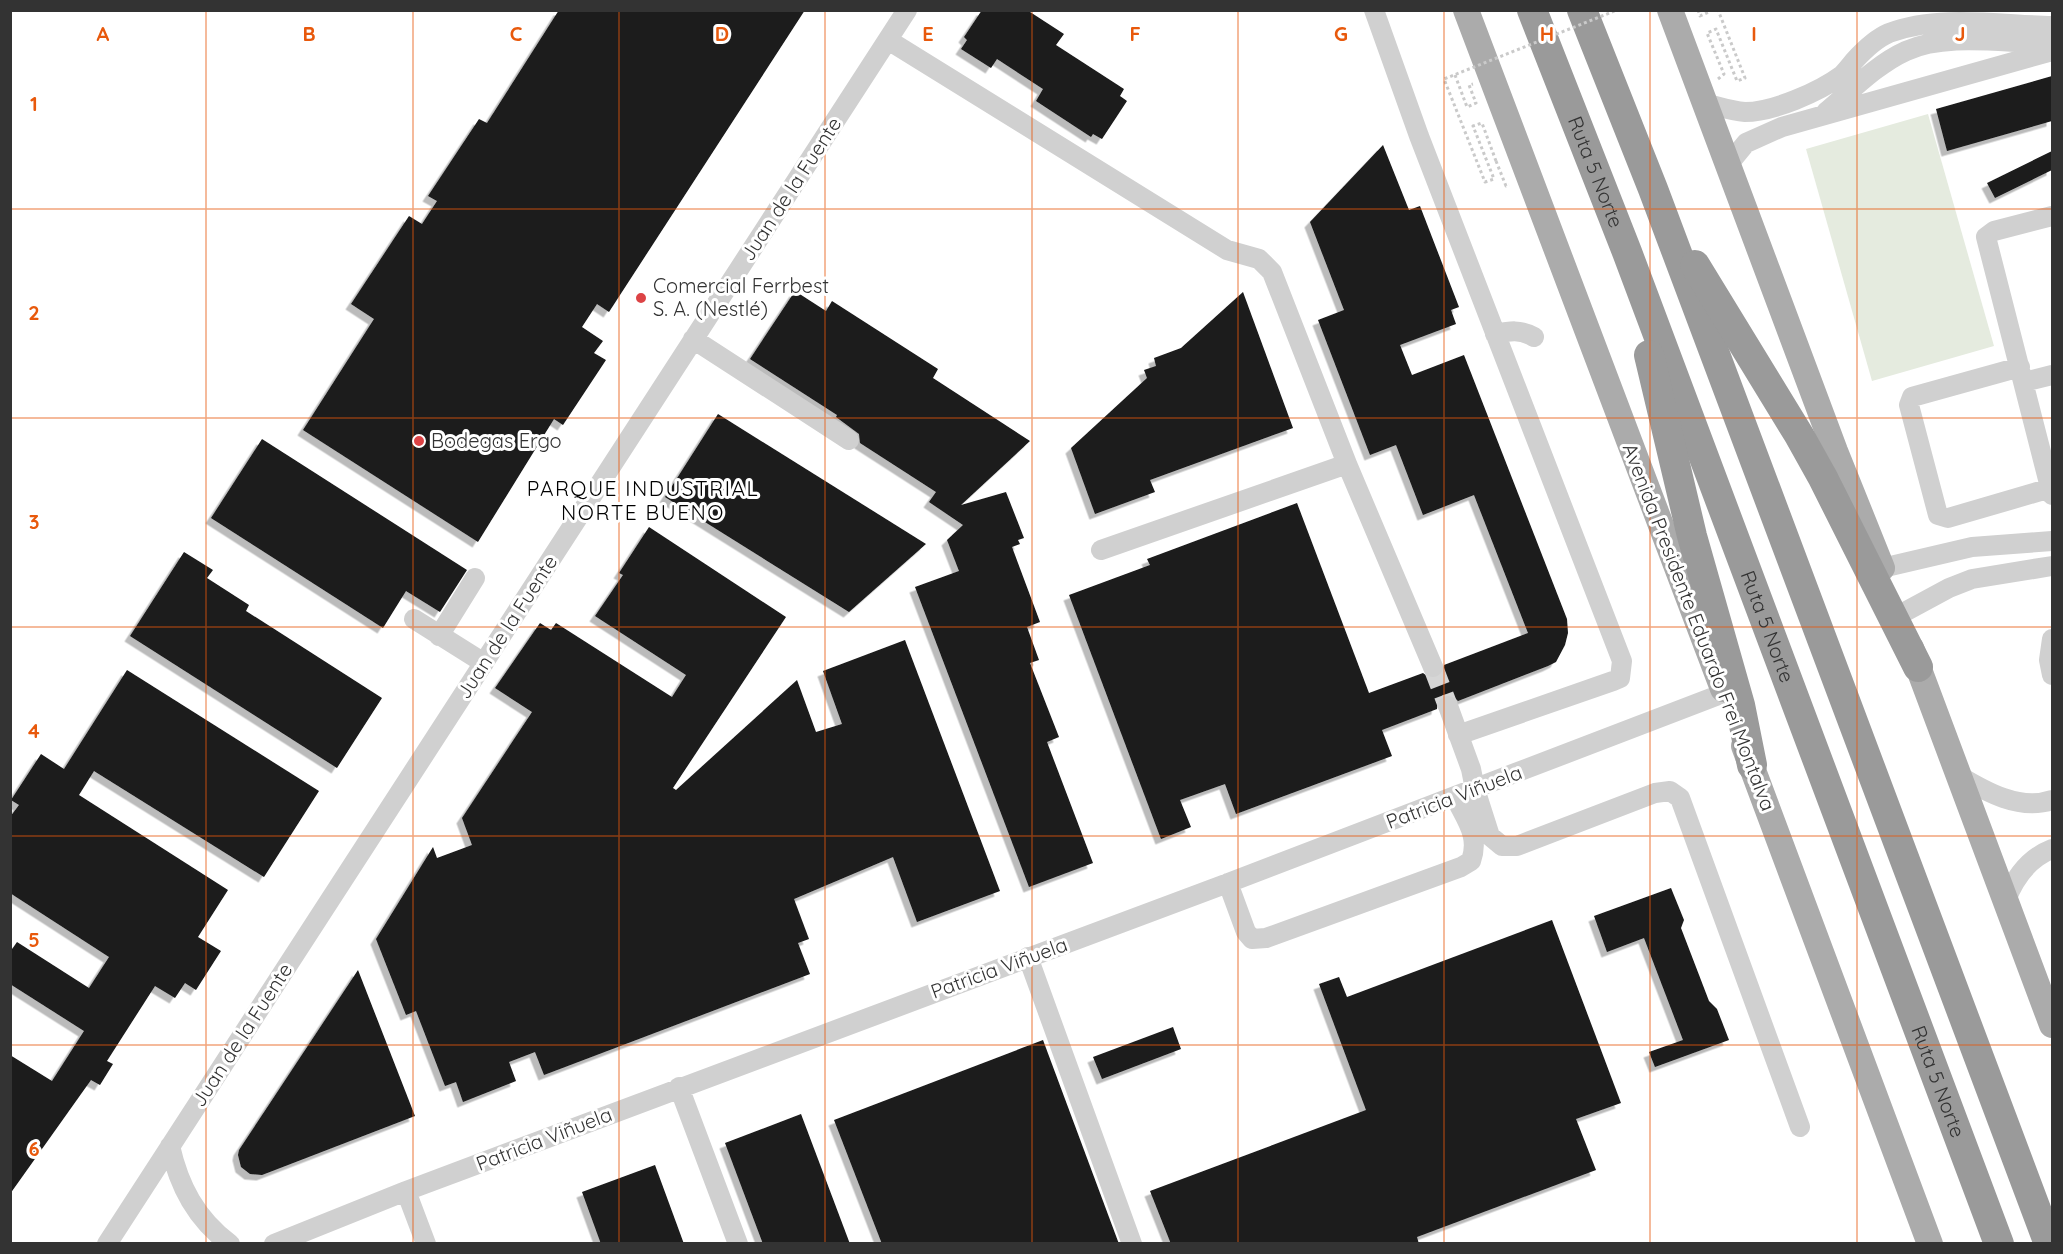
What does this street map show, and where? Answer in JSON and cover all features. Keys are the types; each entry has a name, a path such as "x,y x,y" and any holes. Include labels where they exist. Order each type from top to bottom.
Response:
{"highway":[{"name":"Ruta 5 Norte","path":"1532,10 1627,252 1999,1244"},
{"path":"1582,10 1653,189 2049,1244"},
{"path":"1653,189 1693,262 1818,469 1918,667"},
{"path":"1627,252 1660,406 1698,558 1740,705 1752,765"}],"main road":[{"name":"Avenida Presidente Eduardo Frei Montalva","path":"1466,10 1752,765 1930,1244"},
{"path":"1670,10 1830,440 1882,568 2052,1025"}],"street":[{"name":"Juan de la Fuente","path":"107,1244 907,10"},
{"path":"1374,10 1419,136 1622,661 1620,678 1458,735"},
{"path":"1704,103 1744,112 1778,106 1797,99 1843,74 1873,42 1890,33 1912,28 1977,22 2052,26"},
{"path":"888,40 1227,250 1259,259 1272,272 1347,464 1433,667"},
{"path":"1822,116 1882,66 1907,51 1961,40 2052,43"},
{"path":"1728,165 1746,143 1782,127 2052,51"},
{"path":"2052,216 1994,231 1986,237 2022,375 2052,491 1948,518 1938,515 1909,405 1912,397 2022,375 2052,375"},
{"path":"1495,334 1512,330 1523,331 1534,337"},
{"path":"693,339 849,440"},
{"path":"1101,550 1347,464"},
{"path":"1882,568 1972,547 2052,541"},
{"path":"2017,571 2052,554"},
{"path":"1899,615 1964,582 1989,575 2052,566"},
{"path":"439,636 475,578"},
{"path":"414,620 484,663"},
{"path":"2052,639 2049,660 2052,675"},
{"name":"Patricia Viñuela","path":"274,1244 679,1087 1228,883 1724,693"},
{"path":"1448,706 1471,769 1490,836 1502,846 1518,846 1654,793 1670,791 1680,798 1800,1127"},
{"path":"1958,774 1983,789 2011,800 2031,804 2052,800"},
{"path":"1228,883 1246,932 1252,939 1258,940 1461,867 1471,861 1475,851 1475,839 1455,797"},
{"path":"2006,900 2017,877 2025,868 2040,855 2052,849"},
{"path":"1028,957 1132,1244"},
{"path":"679,1087 738,1244"},
{"path":"170,1146 178,1176 190,1201 208,1225 230,1244"},
{"path":"406,1191 426,1244"}],"path":[{"path":"1515,183 1506,186 1482,123 1473,126 1494,179 1485,182 1444,79 1617,10"},
{"path":"1698,10 1700,15 1709,12 1708,10"},
{"path":"1718,10 1745,78 1737,81 1716,29 1707,33 1724,74"},
{"path":"1455,75 1467,106 1476,103 1469,86"}],"shaded area":[{"path":"1928,114 1994,346 1872,381 1806,149"}],"building":[{"path":"559,10 805,10 609,312 597,304 582,327 603,341 594,353 606,360 563,425 554,419 478,542 303,430 374,319 351,304 409,216 422,224 437,201 428,196 479,119 487,123"},
{"path":"982,10 1027,10 1064,34 1056,45 1124,89 1120,96 1127,101 1102,139 1093,134 1091,137 1036,101 1043,89 997,59 991,68 961,49 967,40 964,37"},
{"path":"2052,76 2052,121 1947,151 1936,109"},
{"path":"1383,145 1409,210 1420,206 1459,307 1451,310 1456,324 1400,345 1412,375 1464,355 1567,619 1568,633 1565,645 1556,662 1548,666 1458,701 1451,694 1443,695 1438,699 1437,709 1382,730 1392,756 1236,814 1225,784 1180,800 1191,827 1161,839 1069,595 1150,565 1147,559 1297,503 1369,693 1423,673 1431,679 1437,678 1443,674 1444,665 1528,633 1474,495 1423,515 1396,445 1370,455 1318,320 1344,310 1310,222"},
{"path":"2052,151 2052,170 1995,198 1987,183"},
{"path":"795,291 826,311 832,301 938,369 933,378 1030,441 961,505 1006,492 1024,538 1018,540 1020,544 1012,547 1040,622 1027,627 1039,660 1030,663 1059,737 1047,742 1093,863 1029,887 915,587 959,571 947,540 963,525 929,502 936,492 860,443 859,434 836,417 837,415 750,359"},
{"path":"1243,292 1293,428 1150,480 1155,492 1095,514 1071,448 1147,378 1144,370 1156,366 1154,358 1181,348"},
{"path":"718,414 926,544 849,612 665,497"},
{"path":"262,439 467,570 440,612 406,591 383,628 211,518"},
{"path":"649,527 786,617 673,788 676,790 797,680 816,732 842,724 823,671 905,640 1000,891 917,922 893,857 794,899 809,939 798,943 810,974 544,1075 535,1052 509,1062 516,1081 463,1102 456,1082 445,1086 416,1011 406,1015 376,939 433,847 437,858 472,845 462,818 532,712 495,688 540,623 551,630 556,623 672,697 686,675 595,616 623,575 619,573"},
{"path":"184,552 213,570 207,578 249,605 246,611 382,698 337,768 130,636"},
{"path":"127,670 319,791 264,877 94,771 79,795 228,890 198,937 221,951 196,990 185,983 175,998 155,986 107,1061 113,1064 100,1085 91,1080 10,1194 10,1055 52,1081 84,1031 10,984 10,952 17,942 89,988 109,957 10,893 10,817 19,805 11,800 41,754 64,769"},
{"path":"1671,888 1684,920 1681,928 1709,1001 1717,1009 1729,1040 1655,1067 1649,1052 1683,1040 1644,938 1607,952 1594,916"},
{"path":"1552,920 1621,1103 1576,1119 1596,1170 1417,1237 1419,1244 1171,1244 1150,1191 1366,1110 1319,984 1339,977 1347,997"},
{"path":"358,970 415,1116 262,1175 250,1174 241,1167 239,1150"},
{"path":"1173,1027 1181,1049 1102,1079 1093,1057"},
{"path":"1043,1040 1119,1244 882,1244 834,1120"},
{"path":"801,1114 850,1244 763,1244 725,1143"},
{"path":"655,1165 684,1244 601,1244 582,1192"}],"tunnel":[{"path":"1433,667 1448,706"}],"place":[{"name":"Comercial Ferrbest S. A. (Nestlé)","path":"641,298"},
{"name":"Bodegas Ergo","path":"419,441"}],"district":[{"name":"PARQUE INDUSTRIAL NORTE BUENO","path":"643,501"}]}
